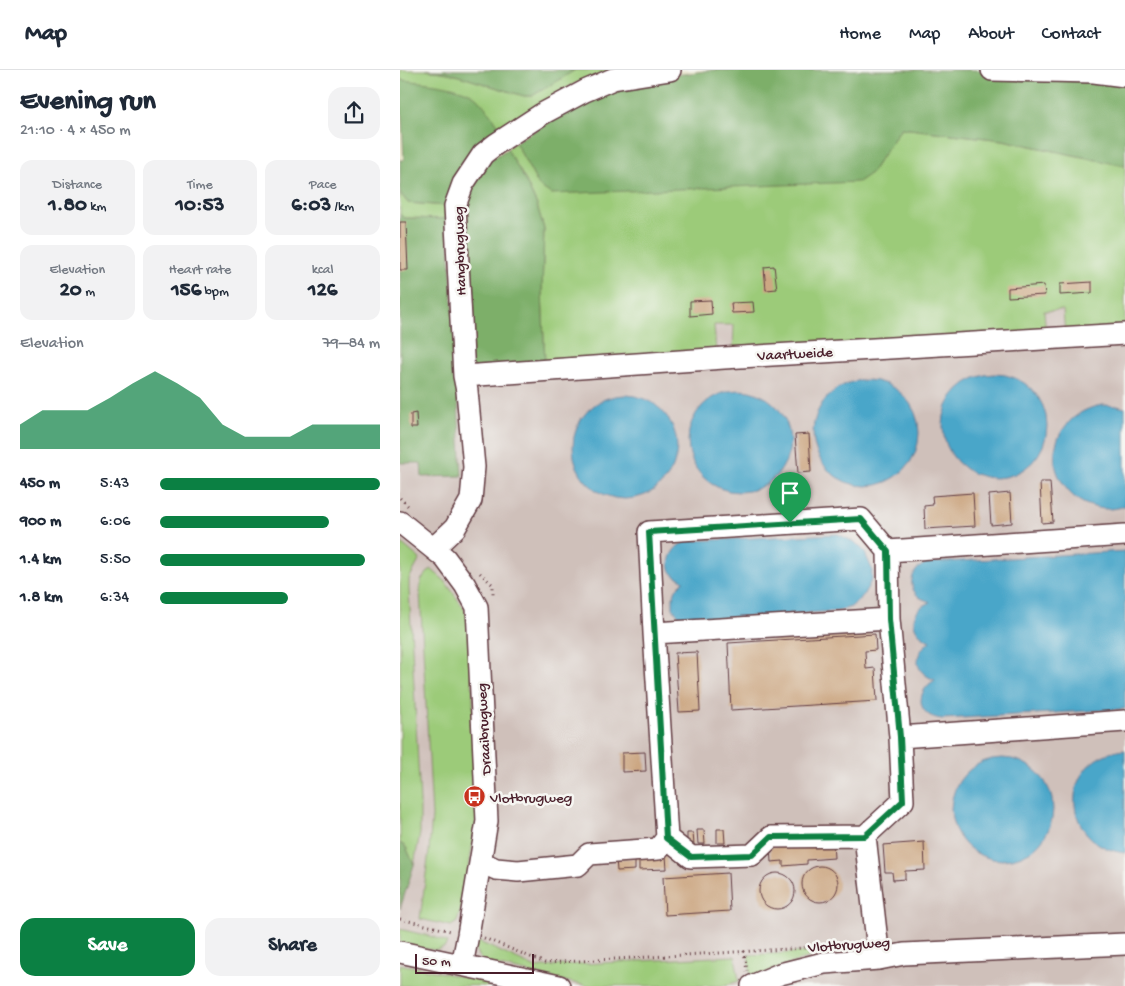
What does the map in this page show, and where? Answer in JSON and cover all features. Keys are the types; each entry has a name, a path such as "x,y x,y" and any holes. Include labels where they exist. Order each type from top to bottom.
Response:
{"street":[{"name":"Hangbrugweg","path":"435,550 437,545 455,528 471,500 474,468 464,376 455,206 463,184 484,154 542,114 613,79 670,70"},
{"path":"992,70 1094,72 1125,76"},
{"name":"Vaartweide","path":"464,376 734,357 1125,334"},
{"path":"481,862 496,869 518,871 578,865 589,854 658,849 666,838 649,532 861,519 888,551 889,619 900,737 903,801 865,836 771,837 752,855 691,857 666,838"},
{"name":"Draaibrugweg","path":"400,522 445,558 465,585 477,607 487,821 462,965"},
{"path":"888,551 1125,535"},
{"path":"654,633 889,619"},
{"path":"900,737 1125,721"},
{"path":"865,836 879,959"},
{"name":"Vlotbrugweg","path":"752,986 780,974 824,963 879,959 904,954 1125,944"},
{"path":"400,952 559,986"}],"path":[{"name":"Vlotbrugweg","path":"400,919 484,938 546,963 808,948"}],"shaded area":[{"path":"1125,206 1125,986 400,986 400,235"}],"green space":[{"path":"400,70 426,70 449,73 524,96 532,96 575,70 613,70 574,84 500,127 477,98 440,85 400,80"},
{"path":"426,70 575,70 532,96 524,96 449,73"},
{"path":"710,70 978,70 1125,81 1125,166 1003,140 901,128 871,173 858,182 551,194 539,186 515,142 561,115 608,92 650,79"},
{"path":"400,80 453,87 472,94 481,102 500,127 479,144 462,163 454,179 447,206 408,203 400,193 400,160 404,160"},
{"path":"901,128 1003,140 1125,166 1125,332 1065,335 1063,310 1044,311 1046,336 733,352 734,325 714,325 716,352 545,365 542,291 544,229 537,205 526,181 507,149 515,142 539,186 871,173"},
{"path":"507,149 537,205 544,229 542,291 545,365 470,369 462,230 468,195 487,162"},
{"path":"400,193 408,203 447,206 448,219 404,218 400,214"},
{"path":"400,214 404,218 448,219 462,476 422,477 421,463 400,463"},
{"path":"400,542 420,559 409,579 420,801 420,833 414,865 406,847 400,843"},
{"path":"431,569 445,581 465,610 470,633 478,810 464,899 457,922 451,926 420,919 432,816 420,591 421,580"},
{"path":"400,843 406,847 414,865 400,909"},
{"path":"400,929 447,942 445,947 437,950 400,946"},
{"path":"475,940 536,968 735,956 739,981 722,986 587,986 483,961 478,956"},
{"path":"826,951 751,978 748,955"},
{"path":"400,964 507,986 400,986"}],"water":[{"path":"995,374 1015,378 1032,389 1043,406 1047,426 1043,446 1032,463 1015,474 995,478 975,474 958,463 947,446 943,426 947,406 958,389 975,378"},
{"path":"866,380 886,384 904,395 915,413 919,433 915,453 904,471 886,482 866,486 846,482 828,471 817,453 813,433 817,413 828,395 846,384"},
{"path":"739,390 749,391 768,398 782,412 789,431 789,451 782,470 768,484 749,491 739,492 729,491 710,484 696,470 689,451 688,441 689,431 696,412 710,398 729,391"},
{"path":"625,395 645,399 662,410 673,427 677,447 673,467 662,484 645,495 625,499 605,495 588,484 577,467 573,447 577,427 588,410 605,399"},
{"path":"1103,405 1125,408 1125,506 1112,509 1087,505 1072,495 1066,489 1057,472 1055,459 1056,446 1060,434 1068,424 1089,408"},
{"path":"838,534 856,543 864,551 872,569 872,579 868,587 862,597 851,607 838,611 690,620 679,616 673,608 673,597 676,589 684,581 674,575 669,564 675,549 682,543 690,541"},
{"path":"1125,551 1125,709 942,719 927,714 923,709 921,697 928,685 935,680 928,677 919,668 918,662 921,651 930,641 923,637 915,627 915,616 923,606 930,602 919,597 912,587 913,577 918,568 928,563"},
{"path":"1125,750 1125,853 1103,846 1087,834 1078,818 1075,800 1078,783 1087,767 1103,756"},
{"path":"1002,758 1021,762 1038,773 1049,790 1053,809 1049,828 1038,845 1021,856 1002,860 983,856 966,845 955,828 951,809 955,790 966,773 983,762"}],"building":[{"path":"400,222 406,222 408,270 400,270"},
{"path":"774,266 777,289 766,290 764,267"},
{"path":"1092,282 1092,293 1060,295 1060,284"},
{"path":"1044,285 1045,295 1008,297 1008,288"},
{"path":"711,300 712,314 690,316 690,301"},
{"path":"753,302 754,312 732,313 731,303"},
{"path":"416,413 417,428 411,428 411,414"},
{"path":"809,434 811,472 798,473 795,435"},
{"path":"1040,482 1050,482 1053,522 1042,523"},
{"path":"973,493 975,526 925,529 924,506 933,505 932,496"},
{"path":"1010,493 1012,523 991,525 989,495"},
{"path":"875,634 876,650 865,651 866,669 875,668 877,701 731,710 728,643"},
{"path":"697,652 700,711 679,712 675,653"},
{"path":"645,752 646,771 622,772 622,753"},
{"path":"717,829 724,829 725,843 717,843"},
{"path":"697,830 704,830 705,844 698,844"},
{"path":"687,833 693,833 694,845 687,845"},
{"path":"924,842 925,870 905,871 905,879 893,880 892,872 885,872 883,845"},
{"path":"833,843 834,858 807,860 807,864 783,866 783,861 771,862 770,847"},
{"path":"666,856 667,869 639,870 639,860 635,860 635,870 617,871 616,859"},
{"path":"820,866 827,867 833,871 837,877 837,891 833,897 827,901 820,902 813,901 807,897 803,891 802,884 803,877 807,871 813,867"},
{"path":"728,873 730,911 665,915 663,877"},
{"path":"777,873 784,874 790,878 794,884 794,898 790,904 784,908 777,909 770,908 764,904 760,898 759,891 760,884 764,878 770,874"}],"place":[{"name":"Vlotbrugweg","path":"474,797"}],"route":[{"path":"861,519 888,551 889,619 900,737 903,801 865,836 771,837 752,855 691,857 666,838 649,532 790,523 861,519"}]}
